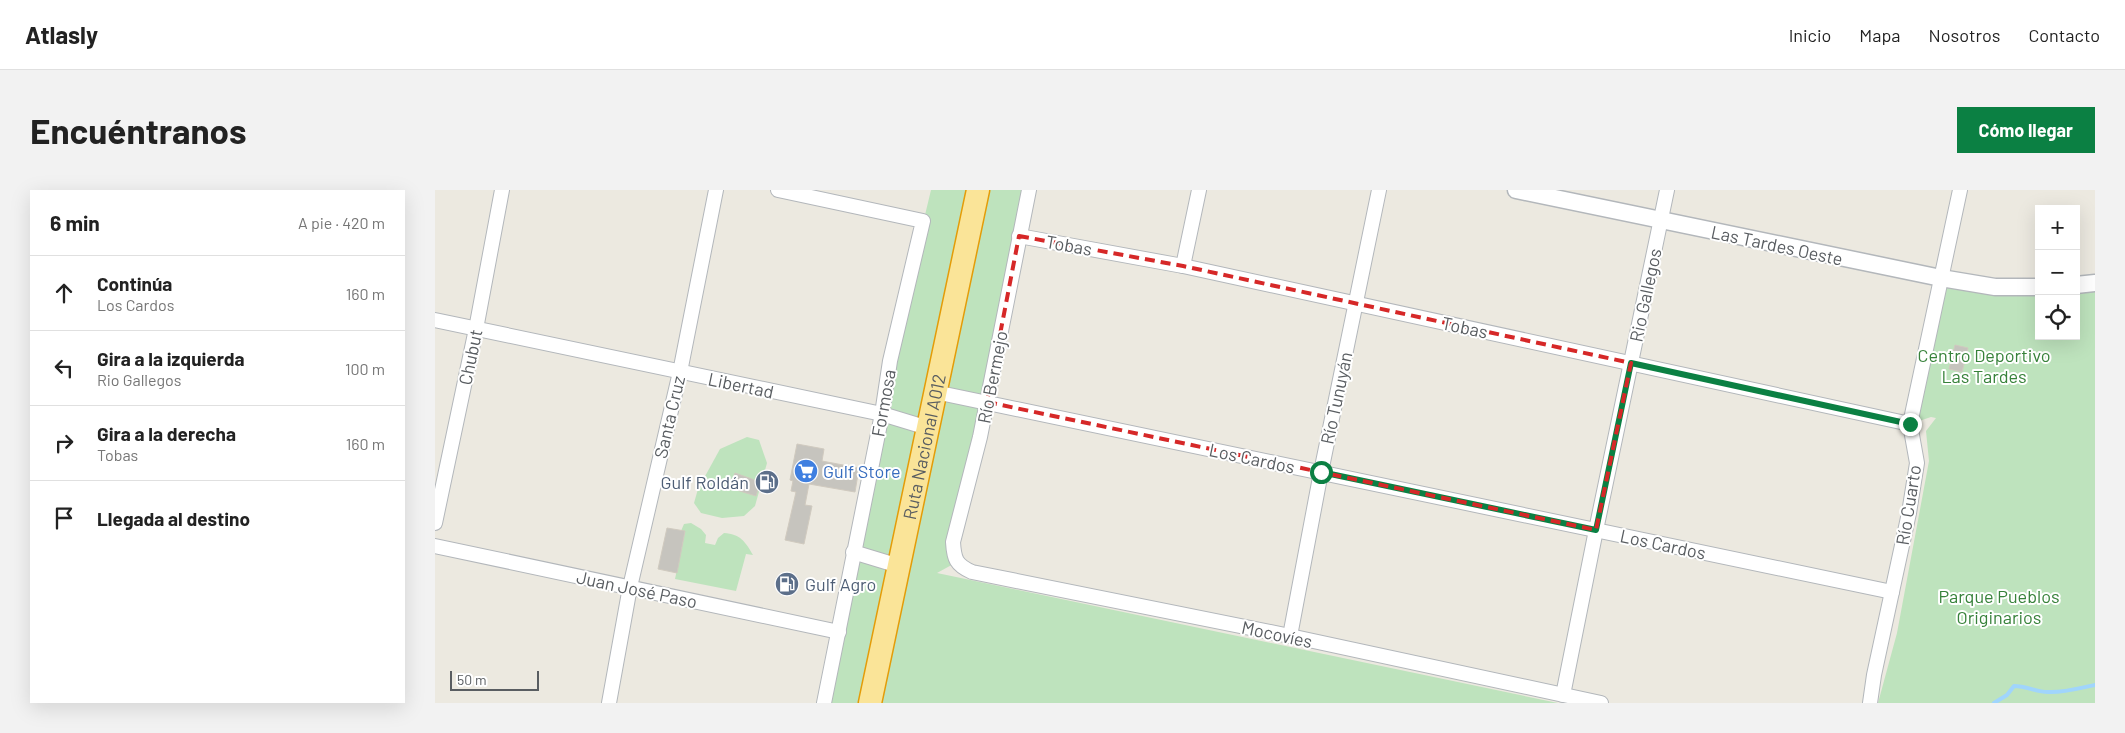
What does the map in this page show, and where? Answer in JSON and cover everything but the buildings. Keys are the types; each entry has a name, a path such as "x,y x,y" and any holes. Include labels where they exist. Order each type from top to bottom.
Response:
{"highway":[{"name":"Ruta Nacional A012","path":"870,703 978,190"}],"street":[{"name":"Chubut","path":"435,523 476,329 502,190"},
{"name":"Santa Cruz","path":"609,703 630,587 680,372 716,190"},
{"name":"Formosa","path":"778,190 923,221 890,361 882,414 824,703"},
{"name":"Río Bermejo","path":"957,562 953,554 953,542 980,437 1029,190"},
{"path":"1183,266 1199,190"},
{"name":"Río Tunuyán","path":"1290,636 1321,472 1379,190"},
{"name":"Las Tardes Oeste","path":"1516,190 1941,278 1995,286 2035,287"},
{"name":"Rio Gallegos","path":"1563,695 1667,190"},
{"name":"Río Cuarto","path":"1870,703 1874,675 1909,513 1917,463 1910,424 1960,190"},
{"name":"Tobas","path":"1019,236 1183,266 1910,424"},
{"path":"2080,285 2095,283"},
{"name":"Libertad","path":"435,320 882,414 928,428"},
{"name":"Los Cardos","path":"935,392 1892,592"},
{"name":"Juan José Paso","path":"435,546 839,632"},
{"path":"853,552 899,566"},
{"name":"Mocovíes","path":"957,562 961,567 972,572 1290,636 1601,703"}],"highlighted area":[{"path":"1019,236 1183,266 1631,363 1596,530 987,402"}],"green space":[{"path":"931,190 1029,190 953,542 957,562 937,573 1558,703 824,703 890,361"},
{"name":"Parque Pueblos Originarios","path":"1941,278 2035,287 2035,340 2080,340 2080,285 2095,283 2095,703 1878,703 1897,633 1929,461 1926,431 1936,418 1931,417 1910,424"},
{"path":"747,437 759,440 767,463 755,506 744,516 722,518 701,513 694,503 698,489 720,449"},
{"path":"691,523 701,529 706,535 705,543 715,545 718,538 724,533 734,535 741,539 753,555 746,554 736,591 675,579 685,532 681,531 684,524"}],"waterway":[{"path":"1994,703 2007,695 2014,686 2054,692 2095,685"}],"place":[{"name":"Gulf Store","path":"806,471"},
{"name":"Gulf Roldán","path":"767,482"},
{"name":"Gulf Agro","path":"787,584"}],"route":[{"path":"1321,472 1596,530 1631,363 1910,424"}],"park label":[{"name":"Centro Deportivo Las Tardes","path":"1984,365"}]}
